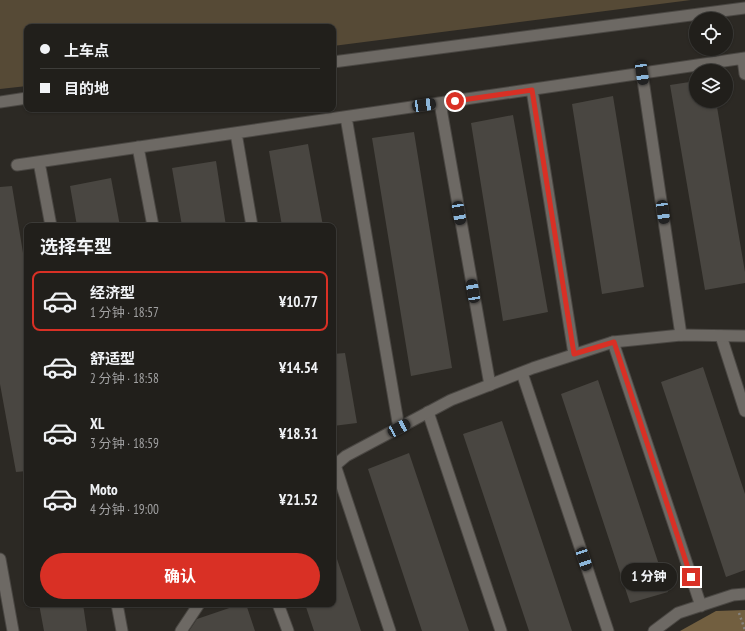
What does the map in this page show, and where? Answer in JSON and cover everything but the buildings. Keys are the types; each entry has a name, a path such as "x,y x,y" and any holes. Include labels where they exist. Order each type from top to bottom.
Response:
{"street":[{"path":"336,62 745,8"},
{"path":"17,165 744,59 745,74"},
{"path":"642,73 681,335"},
{"path":"532,90 574,354"},
{"path":"0,102 24,98"},
{"path":"440,103 490,385"},
{"path":"346,117 399,428"},
{"path":"236,133 251,223"},
{"path":"138,147 152,223"},
{"path":"40,162 50,223"},
{"path":"336,464 346,456 451,400 574,354 614,342 681,335 745,336"},
{"path":"721,336 745,411"},
{"path":"614,342 701,606"},
{"path":"522,373 608,631"},
{"path":"428,412 501,631"},
{"path":"336,472 390,631"},
{"path":"0,559 12,631"},
{"path":"654,631 678,613 733,595 745,594"},
{"path":"118,607 122,631"},
{"path":"181,631 197,607"},
{"path":"279,607 288,631"}],"shaded area":[{"path":"0,0 691,0 336,46 336,24 24,24 24,86 0,89"},
{"path":"745,610 745,631 680,631 716,611"}],"route":[{"path":"455,101 532,90 574,354 614,342 691,577"}]}
